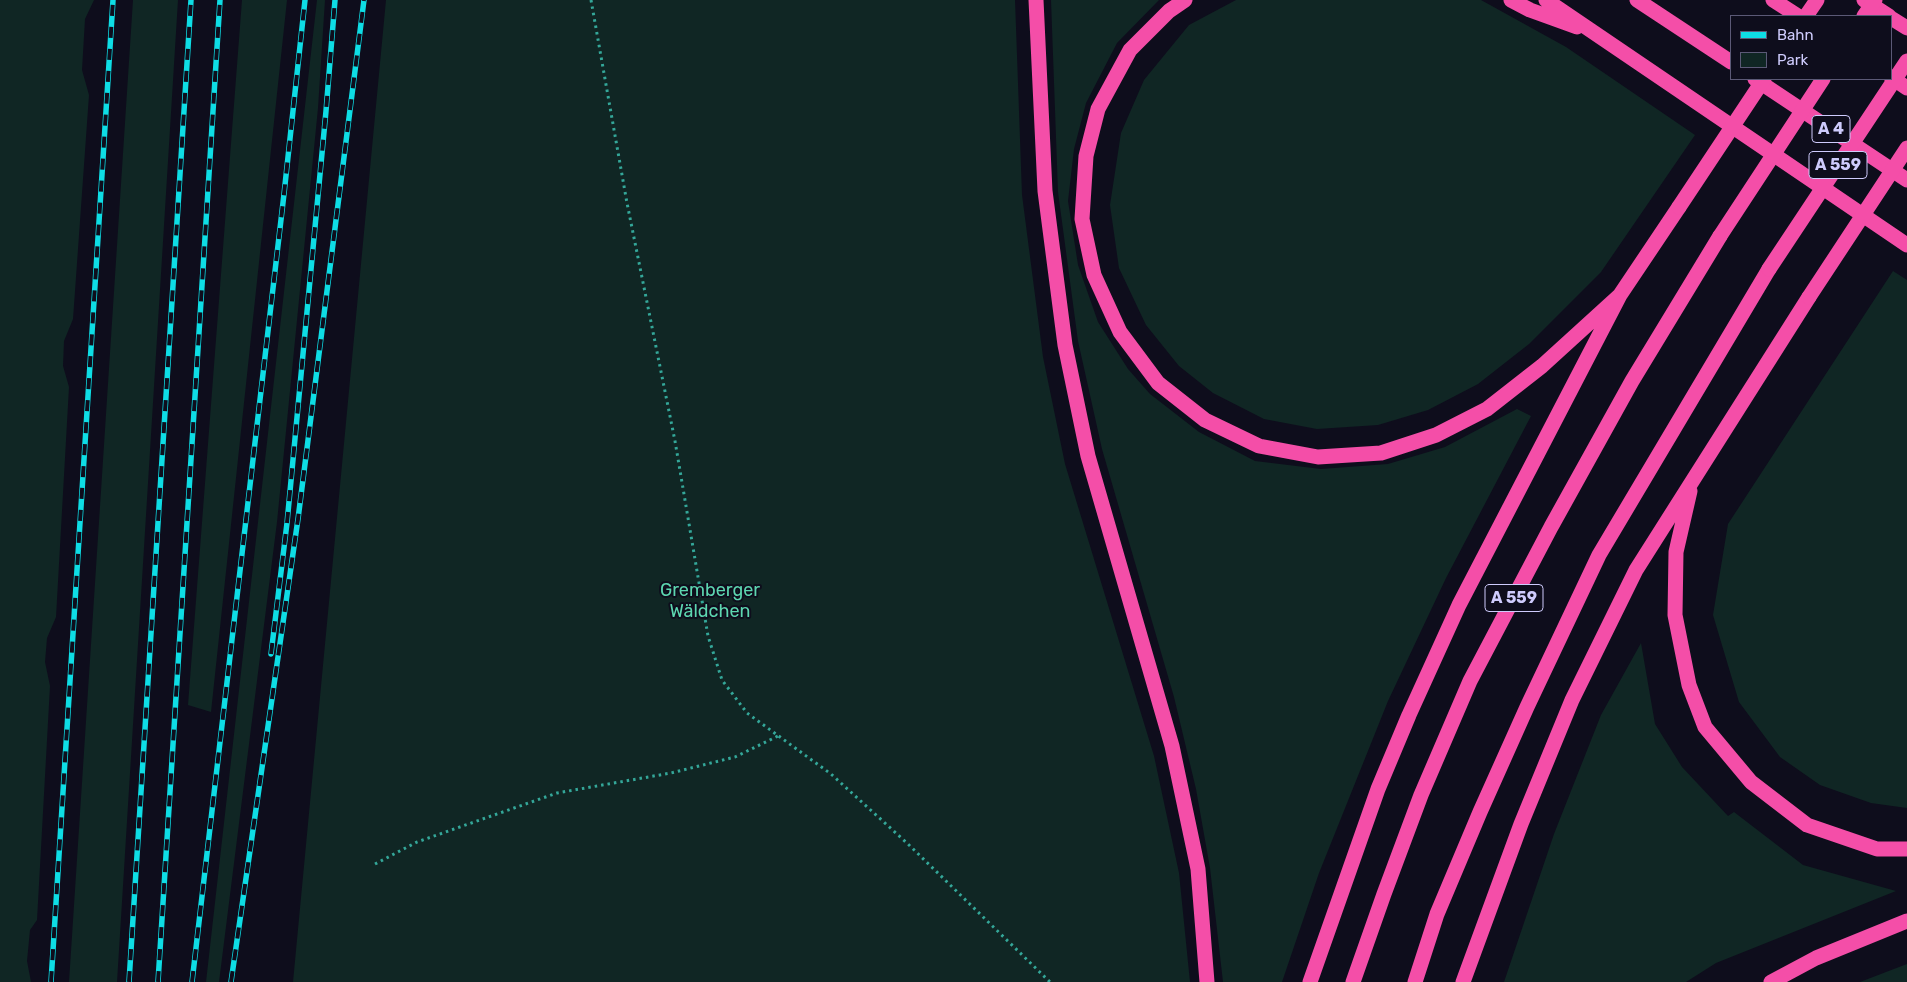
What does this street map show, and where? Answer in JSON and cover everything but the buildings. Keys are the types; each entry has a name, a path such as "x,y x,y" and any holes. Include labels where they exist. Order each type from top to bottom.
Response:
{"highway":[{"path":"1036,0 1045,191 1064,345 1088,456 1172,746 1198,869 1207,982"},
{"path":"1185,0 1169,11 1130,50 1098,108 1086,156 1082,219 1094,275 1120,332 1158,383 1205,420 1259,446 1318,457 1381,454 1436,435 1487,409 1542,366 1620,295"},
{"path":"1512,0 1530,10 1601,37"},
{"path":"1546,0 1907,245"},
{"path":"1637,0 1730,61"},
{"path":"1773,0 1796,15"},
{"path":"1807,15 1817,0"},
{"path":"1864,0 1887,15"},
{"path":"1865,15 1875,0"},
{"path":"1892,18 1907,28"},
{"name":"A 559","path":"1415,982 1437,914 1480,812 1526,707 1599,555 1769,269 1907,61"},
{"path":"1892,78 1907,88"},
{"name":"A 4","path":"1757,80 1907,180"},
{"path":"1310,982 1378,789 1458,605 1620,295 1763,80"},
{"name":"A 559","path":"1353,982 1421,796 1470,681 1556,518 1632,381 1720,236 1822,80"},
{"path":"1463,982 1521,824 1572,700 1636,570 1809,297 1907,148"},
{"path":"1692,480 1676,552 1675,614 1689,685 1705,727 1751,782 1807,826 1877,849 1907,849"},
{"path":"1771,982 1816,958 1907,921"}],"path":[{"path":"591,0 627,203 675,441 708,636 722,680 747,713 831,774 908,844 1050,982"},
{"path":"376,864 417,842 557,794 671,773 717,761 735,756 778,736"}],"green space":[{"path":"0,0 94,0 85,19 82,70 89,95 73,319 64,341 63,366 69,387 56,617 47,638 45,662 50,686 37,920 30,930 27,961 31,982 0,982"},
{"path":"133,0 178,0 117,982 69,982"},
{"path":"242,0 287,0 211,712 188,705"},
{"path":"317,0 325,0 318,108 277,522 219,982 206,982"},
{"name":"Gremberger Wäldchen","path":"386,0 1015,0 1022,195 1043,357 1065,464 1154,756 1179,873 1190,982 293,982"},
{"path":"1051,0 1159,0 1117,43 1086,103 1074,149 1068,201 1078,265 1098,322 1128,369 1150,394 1199,432 1255,461 1321,469 1388,464 1445,447 1517,409 1531,416 1446,578 1388,701 1319,873 1282,982 1223,982 1210,868 1196,789 1174,697 1102,449 1078,341 1058,192"},
{"path":"1236,0 1481,0 1566,47 1695,135 1601,272 1529,344 1478,384 1428,410 1378,425 1317,429 1264,419 1213,393 1179,366 1146,325 1119,268 1110,205 1121,133 1144,80 1189,25"},
{"path":"1893,271 1907,280 1907,808 1871,803 1820,785 1780,757 1739,702 1713,615 1728,524"},
{"path":"1641,643 1655,724 1682,767 1728,816 1734,812 1803,865 1896,891 1716,963 1686,982 1504,982 1554,834 1601,715"},
{"path":"1907,964 1907,982 1860,982"}],"railway":[{"path":"51,982 113,0"},
{"path":"129,982 191,0"},
{"path":"158,982 220,0"},
{"path":"192,982 305,0"},
{"path":"271,654 287,523 335,0"},
{"path":"231,982 298,519 364,0"}]}
